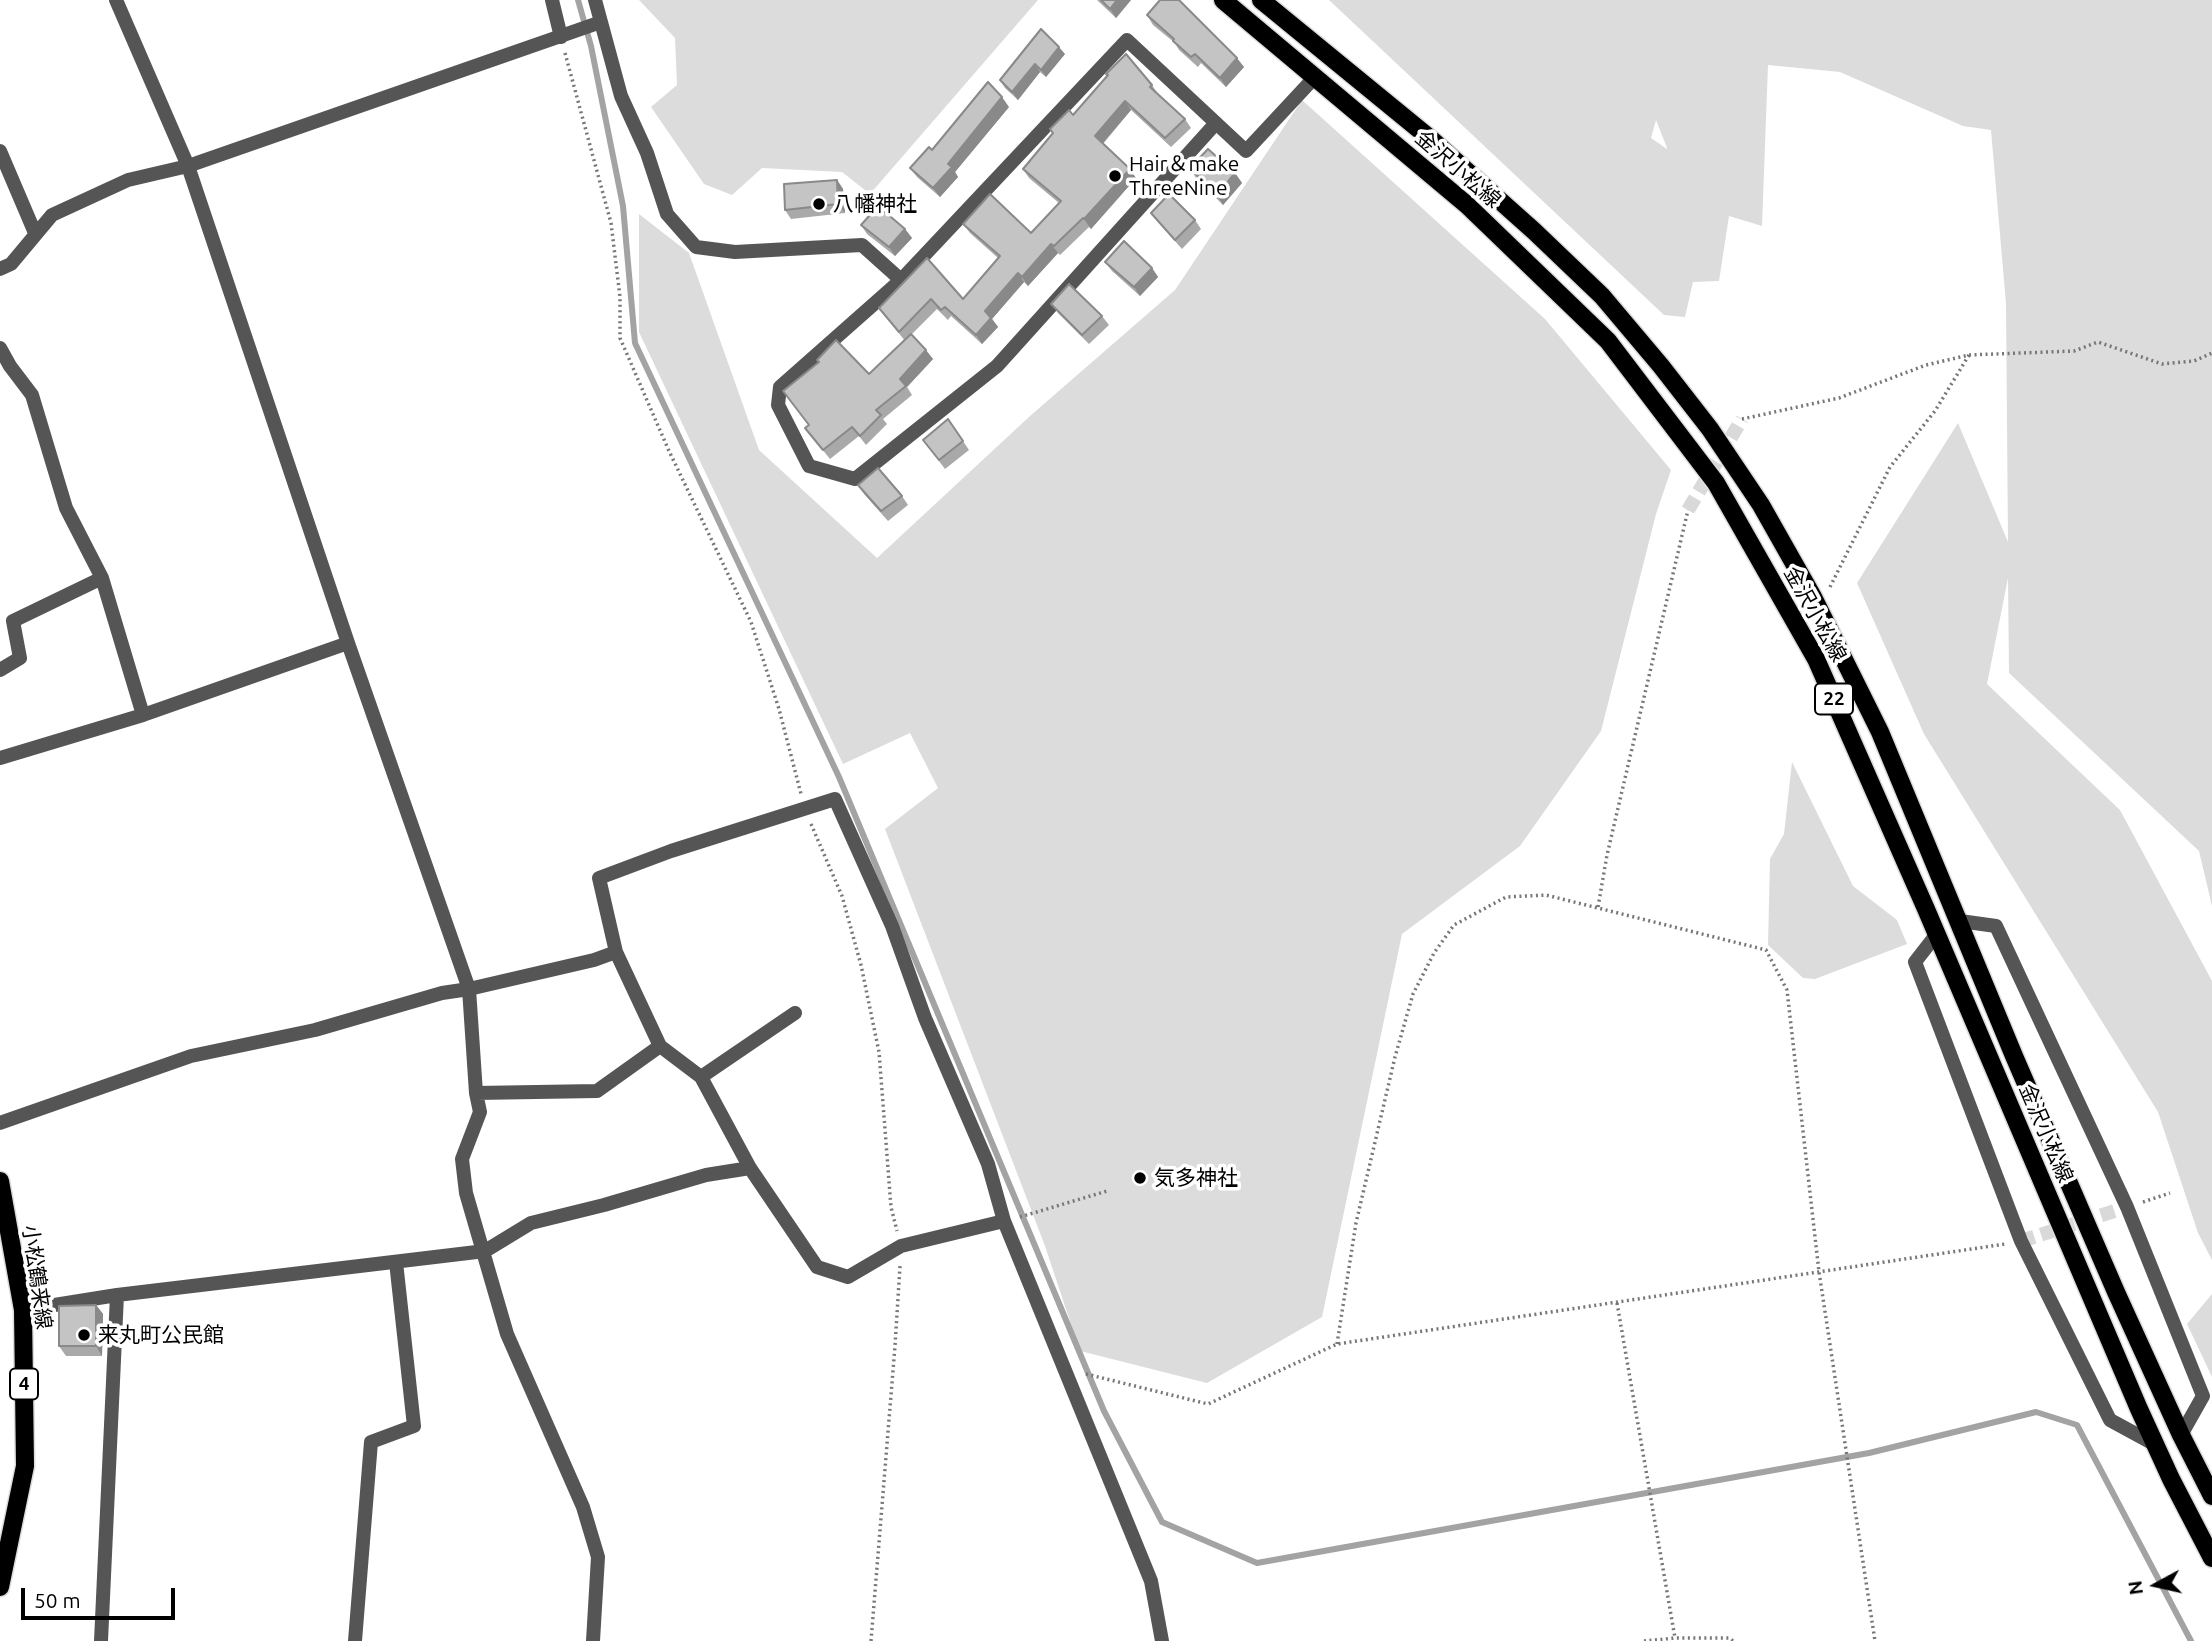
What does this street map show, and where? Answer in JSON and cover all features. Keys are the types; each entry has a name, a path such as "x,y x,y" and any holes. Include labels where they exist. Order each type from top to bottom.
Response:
{"main road":[{"name":"金沢小松線","path":"1223,0 1467,205 1608,341 1717,483 1816,659 2156,1446 2212,1558"},
{"name":"金沢小松線","path":"1261,0 1432,140 1602,296 1710,429 1761,505 1814,597 1880,732 2014,1056 2116,1292 2180,1435 2212,1496"},
{"name":"小松鶴来線","path":"0,1181 23,1310 25,1466 0,1587"}],"street":[{"path":"116,0 188,166 348,643 469,989 480,1112 462,1159 467,1194 506,1334 583,1507 598,1557 593,1641"},
{"path":"552,0 561,37"},
{"path":"595,0 591,25 647,153 667,214 696,247 735,252 862,245 901,280"},
{"path":"0,269 11,264 52,215 128,180 188,166 591,25"},
{"path":"1216,123 996,366 855,479 809,466 778,405 780,387 901,280 1127,40 1246,150 1314,78"},
{"path":"0,151 35,233"},
{"path":"0,348 32,395 66,508 102,578 143,715"},
{"path":"0,670 20,658 13,621 102,578"},
{"path":"0,758 143,715 348,643"},
{"path":"1004,1221 901,1246 848,1276 817,1267 750,1168 701,1077 660,1046 616,952 599,878 671,851 835,799 892,926 925,1018 988,1164 1004,1221 1151,1581 1162,1641"},
{"path":"1960,921 1996,926 2127,1207 2203,1396 2180,1435"},
{"path":"1936,935 1915,962 2021,1241 2109,1420 2156,1446"},
{"path":"0,1123 191,1056 315,1030 442,993 594,960 616,952"},
{"path":"701,1077 795,1013"},
{"path":"477,1093 597,1091 660,1046"},
{"path":"23,1310 117,1295 485,1251 531,1223 706,1175 750,1168"},
{"path":"355,1641 371,1442 414,1426 396,1262"},
{"path":"101,1641 117,1295"}],"path":[{"path":"561,37 611,223 620,297 620,338 669,452 751,622 779,709 805,809 842,896 861,965 879,1052 891,1208 901,1246 870,1641"},
{"path":"1742,419 1839,398 1926,365 1969,355 2074,351 2098,341 2161,364 2194,361 2212,353"},
{"path":"1830,587 1890,467 1935,411 1969,355"},
{"path":"1598,906 1607,855 1688,510"},
{"path":"1337,1343 1356,1223 1371,1152 1413,994 1434,953 1454,925 1506,897 1546,895 1766,950 1787,990 1819,1272 1875,1641"},
{"path":"1004,1221 1107,1191"},
{"path":"2127,1207 2170,1193"},
{"path":"1066,1369 1208,1404 1337,1343 2021,1241"},
{"path":"1617,1303 1675,1638"},
{"path":"1644,1641 1675,1638 1729,1638 1733,1641"}],"shaded area":[{"path":"639,0 1038,0 870,194 842,172 762,168 732,195 704,184 651,107 677,85 675,38"},
{"path":"1329,0 2212,0 2212,906 2199,851 2009,673 2008,578 1987,684 2120,810 2212,981 2212,1260 2198,1233 2158,1112 1924,734 1857,583 1958,423 2008,542 2006,304 1991,130 1963,126 1840,72 1768,65 1762,226 1729,216 1719,281 1693,282 1685,317 1664,315","holes":["1656,120 1667,149 1651,138"]},
{"path":"1302,100 1545,319 1671,470 1656,514 1601,731 1520,846 1402,934 1322,1317 1207,1383 1080,1351 1045,1246 885,829 938,788 910,733 843,764 639,332 639,214 689,253 759,450 877,558 1030,416 1175,290"},
{"path":"1792,762 1853,886 1897,920 1907,944 1815,979 1803,978 1768,945 1770,859 1784,834"},
{"path":"2212,1294 2212,1377 2187,1324"}],"building":[{"path":"1101,0 1117,0 1110,9"},
{"path":"1160,0 1179,0 1237,58 1220,78 1195,54 1191,57 1147,15"},
{"path":"1041,29 1059,47 1041,70 1035,64 1012,92 1000,80"},
{"path":"1126,54 1152,85 1150,87 1185,119 1165,138 1125,101 1095,136 1130,169 1084,219 1054,246 1051,244 1022,277 1018,273 985,311 991,318 976,335 945,307 941,310 931,299 899,332 879,308 927,258 963,299 1000,256 963,224 990,194 1031,233 1061,201 1023,169 1053,133 1050,129 1069,110 1073,115"},
{"path":"988,82 1002,97 948,164 952,167 933,188 910,168 929,147 932,150"},
{"path":"1208,149 1235,173 1217,195 1190,168"},
{"path":"837,180 838,204 785,210 784,184"},
{"path":"1169,194 1195,220 1175,240 1151,213"},
{"path":"878,206 905,229 889,247 861,225"},
{"path":"1124,241 1152,268 1134,287 1105,262"},
{"path":"1069,284 1102,316 1082,335 1051,304"},
{"path":"911,334 926,350 900,379 906,386 876,410 881,415 860,436 852,427 823,450 805,428 809,425 783,391 819,362 817,360 836,340 869,374"},
{"path":"948,419 963,441 939,460 923,440"},
{"path":"878,468 902,496 881,511 858,485"},
{"name":"来丸町公民館","path":"96,1305 96,1346 59,1346 59,1306"}],"waterway":[{"path":"578,0 591,46 623,206 635,343 839,777 1104,1411 1162,1522 1257,1563 1869,1453 2036,1412 2077,1425 2191,1641"}],"tunnel":[{"path":"1688,510 1742,419"},
{"path":"2021,1241 2127,1207"}],"place":[{"name":"Hair＆make ThreeNine","path":"1115,176"},
{"name":"八幡神社","path":"819,204"},
{"name":"気多神社","path":"1140,1178"},
{"name":"来丸町公民館","path":"84,1335"}]}
